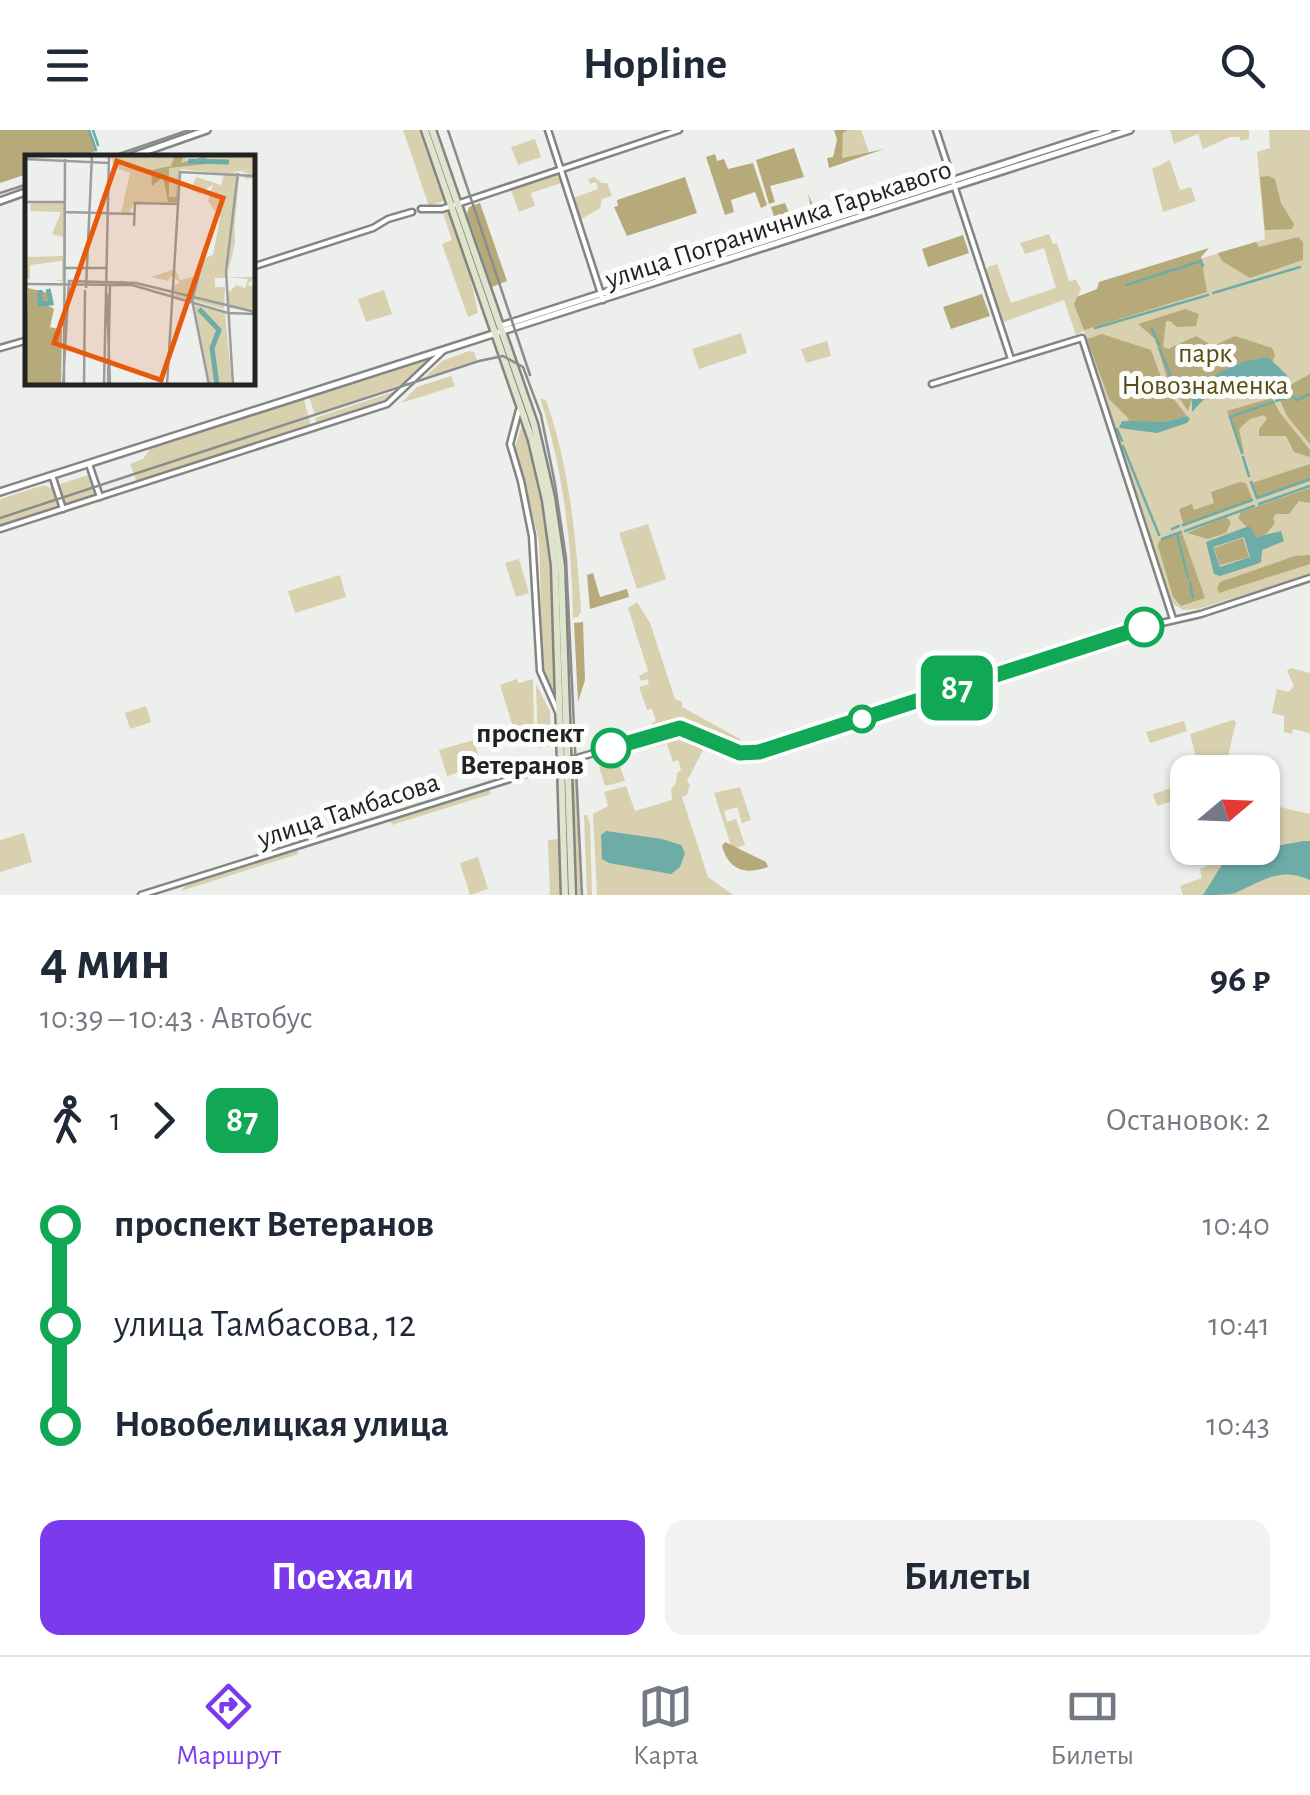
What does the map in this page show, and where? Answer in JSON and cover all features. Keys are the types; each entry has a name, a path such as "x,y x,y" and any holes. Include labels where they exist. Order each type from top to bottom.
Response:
{"main road":[{"path":"428,130 534,424 558,539 569,895"},
{"path":"499,330 540,474 554,552 564,762"}],"street":[{"path":"135,155 207,130"},
{"path":"548,130 602,297"},
{"path":"421,209 455,205 679,130"},
{"path":"936,130 1012,359"},
{"name":"улица Пограничника Гарькавого","path":"953,184 1109,130"},
{"name":"улица Пограничника Гарькавого","path":"0,492 1130,130"},
{"path":"0,201 25,192"},
{"path":"255,266 412,212"},
{"path":"932,384 1082,338 1173,619"},
{"path":"0,348 25,341"},
{"path":"0,530 391,402 446,348"},
{"path":"520,405 510,444 532,536 540,672 559,714"},
{"path":"89,463 100,497"},
{"path":"52,475 63,509"},
{"name":"улица Тамбасова","path":"141,895 680,728 740,753 759,752 1310,578"}],"green space":[{"path":"0,130 88,130 96,151 83,155 25,155 25,175 0,183"},
{"path":"403,130 419,130 444,201 429,206"},
{"path":"834,130 848,130 843,133 842,158 884,149 829,168 827,158 833,157 837,140"},
{"path":"861,130 869,152 842,158 842,133"},
{"path":"1170,130 1249,130 1249,139 1230,137 1203,149 1198,134 1174,144"},
{"name":"парк Новознаменка","path":"1269,130 1310,130 1310,574 1198,609 1183,610 1173,604 1084,331 1076,335 1064,300 1001,323 986,272 997,264 1011,303 1056,288 1044,248 1025,254 1020,243 1049,234 1053,244 1057,243 1069,281 1076,280 1081,289 1078,296 1265,239 1257,152 1270,148"},
{"path":"535,139 541,157 518,165 511,147"},
{"path":"794,148 804,177 770,186 775,202 769,204 756,160"},
{"path":"715,154 717,161 724,159 728,169 753,163 767,205 761,208 755,192 731,200 734,212 725,215 706,157"},
{"path":"1170,160 1180,190 1191,187 1196,201 1163,212 1152,169"},
{"path":"556,174 561,183 531,193 535,206 519,212 511,190"},
{"path":"594,177 607,183 612,196 602,199 600,208 580,220 573,198 598,189 596,182 590,184 588,179"},
{"path":"685,177 697,213 627,236 614,207 618,206 617,200"},
{"path":"1260,177 1275,179 1281,203 1294,224 1292,229 1265,230"},
{"path":"808,194 818,216 778,229 771,207 785,203 790,215 811,208"},
{"path":"480,203 507,281 492,287 467,214 469,207"},
{"path":"447,209 470,275 478,313 468,317 442,244 452,240 442,210"},
{"path":"963,235 969,253 928,267 922,249"},
{"path":"1298,237 1303,242 1303,260 1250,278 1222,261 1218,253 1256,242 1259,247"},
{"path":"1209,248 1201,257 1207,292 1084,330 1074,304 1077,297 1097,289 1099,282"},
{"path":"384,290 392,314 366,322 358,299"},
{"path":"982,294 990,316 951,329 943,307"},
{"path":"1185,309 1199,314 1196,326 1177,327 1166,321 1163,347 1168,349 1196,336 1213,346 1235,336 1272,348 1273,361 1252,360 1210,380 1195,394 1188,411 1168,381 1155,339 1138,324"},
{"path":"741,333 747,353 699,369 692,349"},
{"path":"1102,334 1151,350 1165,388 1187,416 1165,422 1127,422 1129,419 1109,399 1087,339"},
{"path":"827,341 831,356 806,363 801,349"},
{"path":"474,352 477,360 425,377 442,361"},
{"path":"423,359 426,363 406,383 315,414 309,397"},
{"path":"1310,374 1310,444 1287,416 1279,398 1289,386"},
{"path":"451,376 455,386 401,403 417,387"},
{"path":"399,390 388,400 316,423 315,418"},
{"path":"540,398 546,400 554,426 571,504 581,611 573,618 565,506"},
{"path":"1272,398 1310,450 1310,457 1294,452 1286,436 1259,436 1267,419 1264,415 1250,419 1239,429 1244,453 1241,454 1227,411"},
{"path":"304,399 311,426 137,482 130,464 143,459 150,449"},
{"path":"523,423 543,502 552,562 555,691 550,690 543,669 539,541 515,446"},
{"path":"1310,464 1310,481 1258,499 1252,483"},
{"path":"88,475 95,494 65,504 60,484"},
{"path":"1246,483 1253,501 1184,526 1179,509 1192,504 1194,510 1214,503 1211,492"},
{"path":"44,485 54,489 57,507 0,526 0,499"},
{"path":"1310,488 1310,503 1299,501 1289,514 1276,514 1275,523 1266,534 1256,537 1238,518 1241,512"},
{"path":"1226,517 1231,522 1226,533 1208,539 1187,533"},
{"path":"648,524 666,579 637,589 619,533"},
{"path":"1182,533 1205,598 1181,606 1173,597 1158,546 1159,541"},
{"path":"1243,538 1249,557 1220,565 1214,548"},
{"path":"1310,555 1310,564 1219,593 1217,588 1220,582 1295,556"},
{"path":"519,559 529,593 516,597 505,563"},
{"path":"593,573 600,597 627,589 629,597 590,609 587,575"},
{"path":"340,575 346,597 295,613 288,591"},
{"path":"637,602 650,623 675,699 682,702 682,707 740,739 741,746 678,721 653,727 656,721 652,709 647,710 639,687 649,684 639,676 648,671 628,608"},
{"path":"583,622 585,680 578,702 574,623"},
{"path":"1291,668 1310,673 1310,733 1293,729 1292,734 1284,732 1284,716 1272,713 1277,689 1289,692 1294,686 1287,671"},
{"path":"517,679 519,683 533,679 534,730 514,730 500,685"},
{"path":"536,684 550,711 551,746 538,748"},
{"path":"146,706 151,722 130,729 125,713"},
{"path":"1184,721 1187,731 1150,743 1146,732"},
{"path":"1236,722 1228,755 1196,755 1190,734"},
{"path":"675,737 707,750 703,750 687,781 687,795 682,797 708,877 733,895 597,895 593,814 608,806 604,792 626,786 635,811 672,800 671,789 681,770 678,760 673,762 667,744 656,747 654,743"},
{"path":"474,740 481,766 447,776 439,750"},
{"path":"618,760 625,781 605,786 599,767"},
{"path":"571,775 576,775 581,895 578,895"},
{"path":"740,787 751,820 742,823 737,807 724,811 727,822 736,819 745,845 732,849 714,793"},
{"path":"1170,788 1170,802 1157,806 1153,794"},
{"path":"490,790 491,794 392,825 391,821"},
{"path":"1280,807 1310,814 1310,895 1183,895 1180,886 1202,878 1200,869 1280,865"},
{"path":"584,815 590,825 592,895 587,895"},
{"path":"24,833 32,862 0,872 0,840"},
{"path":"558,839 564,895 550,895 548,840"},
{"path":"725,842 766,862 768,867 739,869 725,854"},
{"path":"297,850 298,854 181,891 186,885"},
{"path":"478,857 488,889 470,895 460,863"}],"water":[{"path":"1269,358 1287,375 1276,390 1216,393 1192,412 1192,394 1207,381 1238,364"},
{"path":"1187,416 1187,423 1157,433 1119,428 1122,421 1165,422"},
{"path":"1249,526 1256,537 1281,531 1284,541 1262,550 1261,562 1220,576 1214,574 1206,542","holes":["1244,537 1250,557 1220,567 1213,547"]},
{"path":"606,831 681,845 685,853 680,867 671,874 609,863 602,859 601,835"},
{"path":"1310,841 1310,880 1280,875 1235,893 1203,895 1222,865 1280,865 1280,845"}],"waterway":[{"path":"89,130 96,150"},
{"path":"93,130 98,145"},
{"path":"1126,285 1201,261 1203,266"},
{"path":"1213,293 1300,267"},
{"path":"1095,328 1208,295"},
{"path":"1152,329 1159,345"},
{"path":"1160,349 1172,380"},
{"path":"1174,384 1176,388"},
{"path":"1285,391 1297,400 1310,394"},
{"path":"1276,401 1289,397"},
{"path":"1242,453 1230,417 1273,402"},
{"path":"1117,429 1122,441"},
{"path":"1123,446 1159,535"},
{"path":"1243,457 1249,476"},
{"path":"1251,482 1257,498 1310,479"},
{"path":"1259,504 1310,486"},
{"path":"1183,525 1252,500"},
{"path":"1185,531 1254,506"},
{"path":"1172,529 1179,526"},
{"path":"1162,539 1181,532"},
{"path":"1177,534 1188,578"},
{"path":"1190,583 1193,597"}],"tram line":[{"path":"116,155 189,130"},
{"path":"448,130 530,375"},
{"path":"0,193 25,185"},
{"path":"0,518 479,361 503,356 523,367 541,415 566,558 582,895"}],"bus line":[{"name":"87","path":"611,748 680,728 740,753 759,752 1144,627"}],"place":[{"name":"проспект Ветеранов","path":"611,748"}]}
